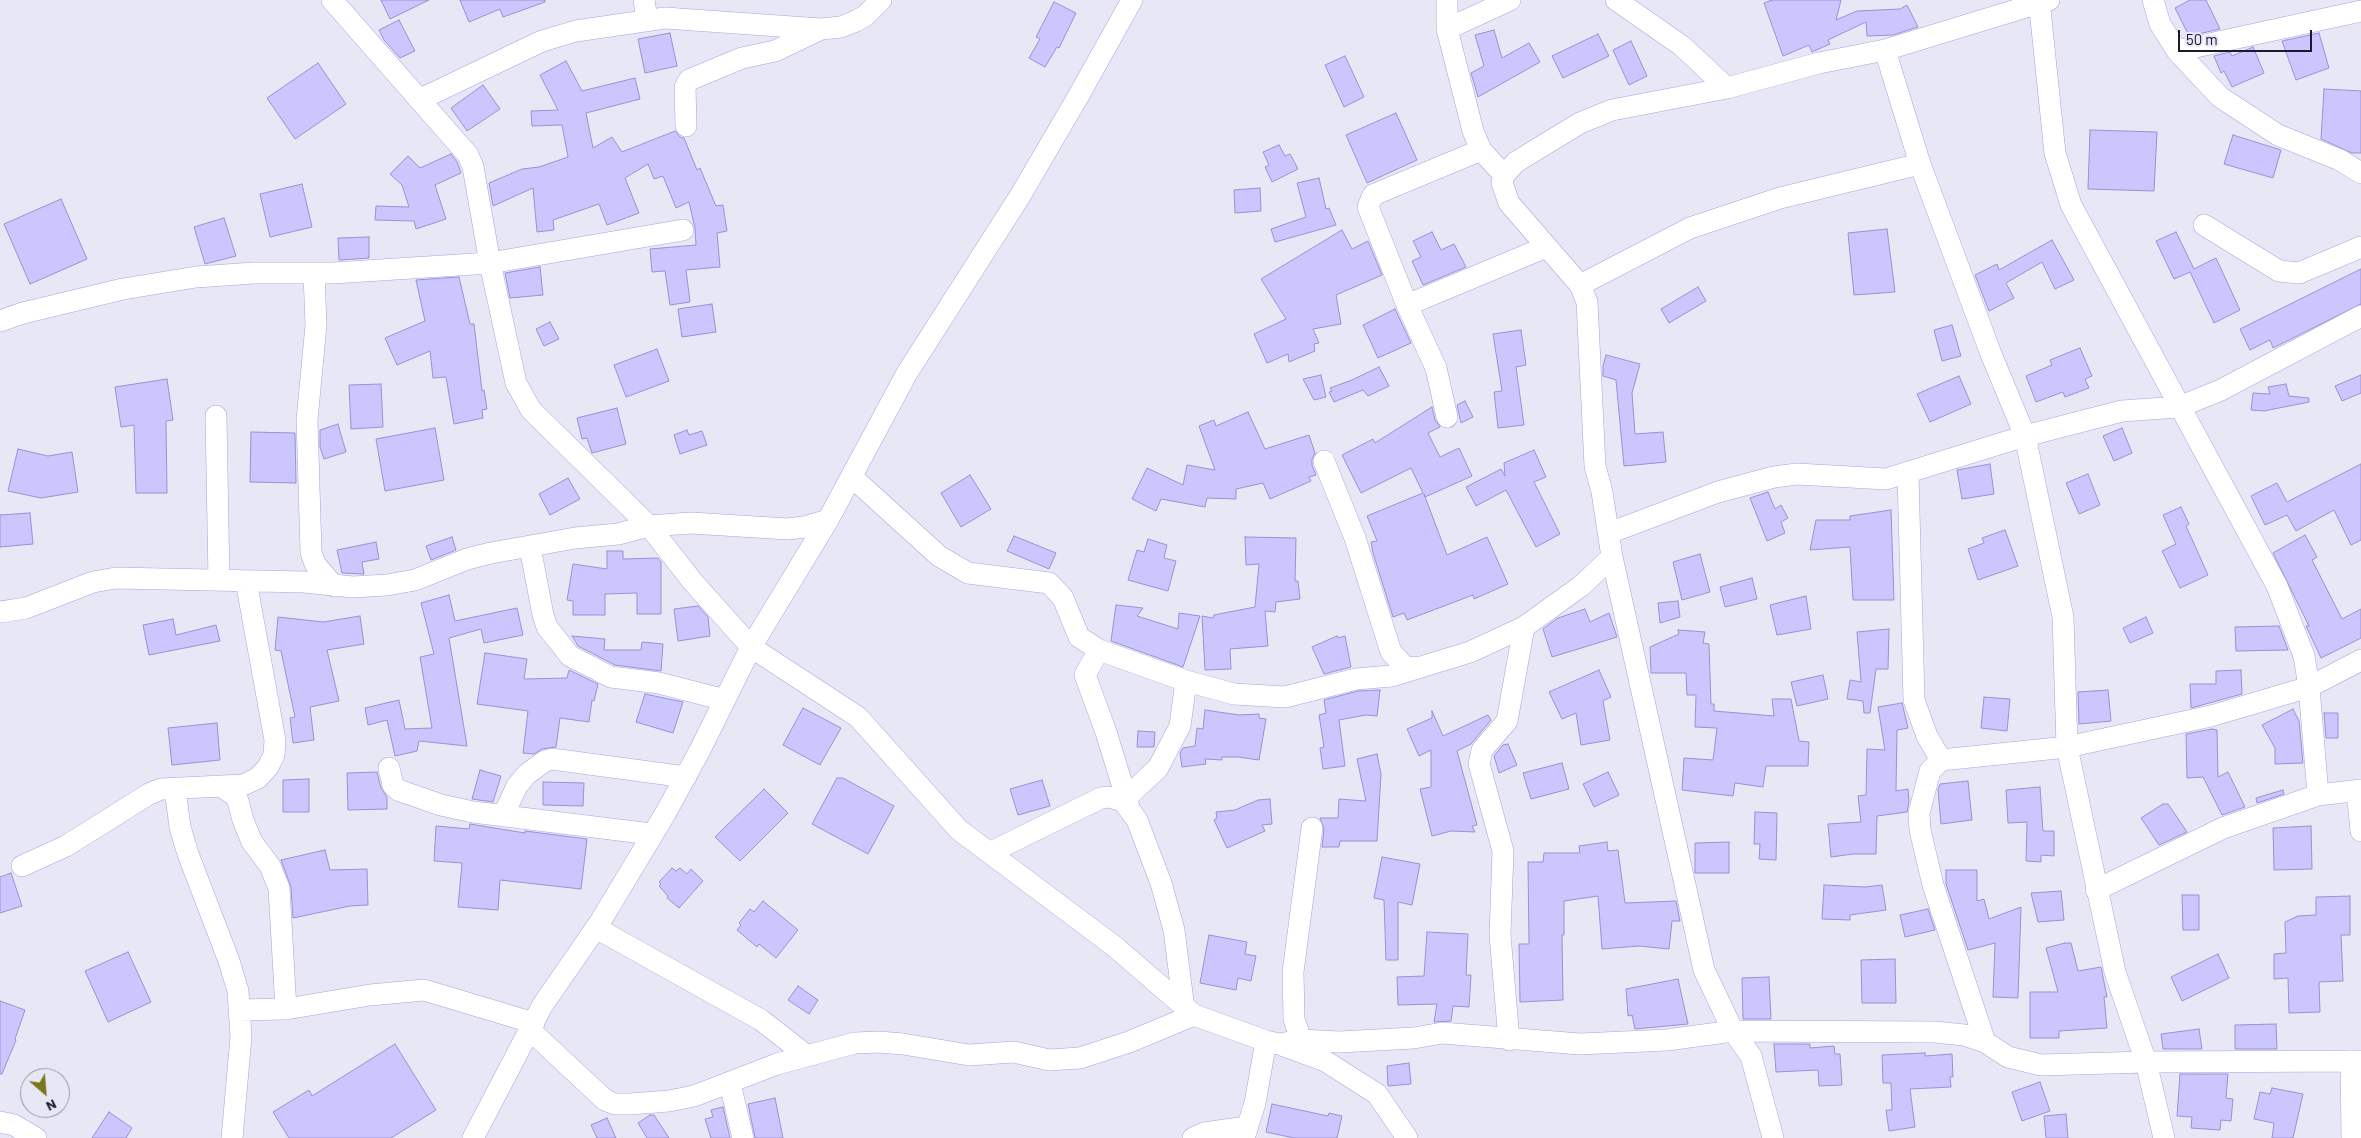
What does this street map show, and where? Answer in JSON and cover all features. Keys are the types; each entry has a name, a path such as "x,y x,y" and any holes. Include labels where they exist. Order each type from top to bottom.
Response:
{"street":[{"path":"332,0 464,149 473,167 490,263 516,382 531,410 649,526 693,582 751,647 858,717 959,830 991,852 1114,946 1189,1012 1325,1061 1377,1094 1407,1138"},
{"path":"421,100 542,41 646,10 665,18 822,29 841,27 856,21 881,0"},
{"path":"473,1138 542,1006 596,928 686,777 751,647 828,520 907,373 1020,196 1080,95 1132,0"},
{"path":"1447,0 1447,29 1473,131 1480,150 1504,174"},
{"path":"1447,29 1510,0"},
{"path":"1616,0 1682,46 1727,88"},
{"path":"2153,0 2160,24 2177,51 2220,97 2278,135 2340,160 2361,173"},
{"path":"1773,1138 1751,1056 1733,1031 1704,970 1612,557 1596,466 1587,302 1580,285 1509,203 1502,183 1504,174 1516,162 1580,123 1612,110 1727,88 1819,63 1885,50 2042,1 2055,153 2071,205 2277,586 2304,656 2309,687 2318,795"},
{"path":"2177,51 2361,11"},
{"path":"686,126 685,87 689,80 742,58 775,51 822,29"},
{"path":"1885,50 1920,164 1991,354 2025,436 2063,617 2067,747 2115,972 2146,1062 2164,1138"},
{"path":"1447,417 1436,368 1407,305 1368,207 1373,195 1480,150"},
{"path":"1580,285 1690,228 1780,198 1920,164"},
{"path":"2204,225 2279,270 2299,273 2361,247"},
{"path":"0,322 23,313 123,289 196,277 229,274 314,273 490,263 683,230"},
{"path":"1407,305 1546,247"},
{"path":"314,273 316,325 307,420 310,545 315,564 334,586"},
{"path":"1609,533 1718,492 1774,477 1797,474 1886,479 1908,474 2025,436 2122,411 2179,407 2221,390 2361,316"},
{"path":"216,416 219,580"},
{"path":"1324,462 1356,538 1391,652 1406,668 1421,667"},
{"path":"1908,474 1914,700 1927,736 1940,760"},
{"path":"852,477 939,556 968,573 1049,583 1063,598 1079,637 1099,650 1186,681 1234,694 1285,697 1356,679 1392,676 1470,652 1524,627 1581,586 1612,557"},
{"path":"0,612 26,608 93,582 116,578 304,582 334,586 387,585 415,580 468,559 491,553 574,538 631,532 649,526 691,523 788,529 804,527 828,520"},
{"path":"530,547 542,614 548,627 570,656 611,677 676,686 725,700"},
{"path":"22,866 66,846 149,794 161,789 243,785 258,778 268,767 274,755 275,740 246,581"},
{"path":"1509,1040 1500,935 1503,851 1479,764 1482,750 1507,721 1524,627"},
{"path":"1099,650 1085,675 1106,732 1127,802 1148,846 1174,930 1189,1012"},
{"path":"1985,1042 1933,884 1920,830 1919,813 1930,771 1940,760 2067,747 2211,716 2309,687 2361,660"},
{"path":"1127,802 1158,768 1180,726 1186,681"},
{"path":"503,816 517,786 527,774 552,758 686,777"},
{"path":"389,768 393,785 404,793 441,805 503,816 651,834"},
{"path":"222,787 234,795 238,801 242,820 252,842 270,866 279,888 286,1009"},
{"path":"175,789 180,827 204,900 229,961 238,991 241,1037 232,1138"},
{"path":"2096,890 2223,828 2318,795 2359,791 2361,831"},
{"path":"991,852 1101,798 1127,802"},
{"path":"1301,1040 1294,1019 1294,972 1312,828"},
{"path":"596,928 761,1020 806,1055"},
{"path":"239,1010 286,1009 370,995 424,990 532,1027 605,1100 615,1104 669,1101 694,1096 730,1084 777,1064 855,1043 879,1042 960,1054 1014,1052 1049,1060 1080,1058 1129,1042 1189,1012"},
{"path":"1273,1042 1301,1040 1339,1042 1414,1038 1442,1033 1509,1040 1618,1044 1733,1031 1935,1032 1964,1036 1985,1042 2008,1057 2041,1066 2146,1062 2356,1061 2352,1138"},
{"path":"1193,1138 1204,1133 1245,1132 1273,1042"},
{"path":"730,1084 743,1138"},
{"path":"0,1122 14,1125 36,1138"}],"building":[{"path":"381,0 429,0 390,19"},
{"path":"460,0 545,0 545,2 503,17 500,9 469,22"},
{"path":"1772,0 1841,0 1836,20 1857,11 1900,9 1907,5 1918,27 1893,35 1867,36 1866,22 1828,40 1830,44 1812,52 1809,45 1783,56 1764,3"},
{"path":"2190,0 2206,0 2220,29 2189,36 2175,8"},
{"path":"1054,2 1076,13 1059,48 1057,47 1045,67 1029,58 1040,39 1036,37"},
{"path":"399,20 415,51 400,58 384,40 379,30"},
{"path":"1494,30 1502,58 1529,43 1540,62 1478,97 1471,73 1484,66 1475,35"},
{"path":"670,33 677,66 645,73 638,39"},
{"path":"2319,33 2329,68 2296,80 2282,41"},
{"path":"1598,34 1609,56 1563,78 1552,56"},
{"path":"1631,41 1647,76 1629,85 1613,50"},
{"path":"2253,47 2264,73 2232,87 2224,71 2221,73 2214,56 2230,52 2232,56"},
{"path":"1345,56 1364,97 1344,107 1325,65"},
{"path":"566,61 582,91 635,78 640,99 586,113 593,148 612,137 622,152 675,131 680,137 684,138 697,170 700,168 716,206 723,205 727,231 717,233 720,267 686,270 690,302 670,305 665,271 652,272 650,249 696,245 695,228 689,202 676,208 663,176 654,179 648,164 625,178 639,213 607,225 599,204 553,220 554,230 537,232 533,188 493,206 489,183 522,169 539,167 568,157 562,125 532,126 531,111 558,110 540,75"},
{"path":"318,63 346,104 295,139 267,98"},
{"path":"483,85 500,109 467,131 451,108"},
{"path":"2324,89 2361,91 2361,153 2352,153 2321,139"},
{"path":"1396,113 1417,160 1367,183 1346,135"},
{"path":"2090,130 2157,132 2154,191 2088,189"},
{"path":"2233,135 2281,150 2273,178 2224,164"},
{"path":"1279,145 1285,156 1290,154 1298,169 1272,182 1265,167 1269,165 1263,152"},
{"path":"451,154 457,162 461,173 435,185 446,219 416,229 414,221 375,220 376,206 409,207 402,185 390,174 408,156 420,168"},
{"path":"1319,178 1326,209 1329,208 1336,225 1275,242 1271,229 1306,217 1297,183"},
{"path":"302,184 312,227 270,237 260,194"},
{"path":"1260,188 1261,211 1235,213 1234,190"},
{"path":"61,199 87,259 30,284 4,224"},
{"path":"224,218 236,256 205,264 194,227"},
{"path":"1887,229 1895,292 1854,295 1848,233"},
{"path":"1342,230 1352,249 1368,241 1382,275 1336,295 1341,324 1313,329 1319,343 1314,344 1315,351 1289,362 1288,354 1267,363 1254,334 1286,319 1261,279"},
{"path":"1432,232 1441,250 1454,244 1466,267 1423,285 1412,261 1421,257 1413,241"},
{"path":"2176,232 2194,269 2216,258 2240,310 2214,323 2190,272 2174,279 2156,241"},
{"path":"369,237 369,258 339,260 338,238"},
{"path":"2052,240 2074,280 2055,289 2042,262 2006,283 2014,298 1989,311 1975,275 1997,264 1999,270"},
{"path":"540,267 543,295 510,298 505,273"},
{"path":"2361,269 2361,304 2273,348 2270,340 2250,350 2240,329"},
{"path":"459,277 470,324 474,324 482,391 484,390 487,409 482,410 483,418 454,424 446,377 433,378 430,351 397,365 385,338 425,321 416,280"},
{"path":"1698,287 1706,301 1669,323 1661,309"},
{"path":"712,304 716,332 682,337 678,309"},
{"path":"1395,309 1411,343 1378,358 1363,325"},
{"path":"550,322 559,339 544,346 536,329"},
{"path":"1952,325 1961,356 1942,361 1934,330"},
{"path":"1521,330 1526,365 1516,367 1524,425 1498,428 1494,392 1502,391 1493,334"},
{"path":"2080,348 2092,376 2085,379 2089,388 2065,397 2063,392 2036,402 2026,376 2052,365 2050,360"},
{"path":"657,349 669,381 626,397 614,365"},
{"path":"1606,355 1640,364 1632,393 1635,434 1663,432 1666,462 1624,466 1616,380 1603,376"},
{"path":"1379,367 1389,386 1368,396 1363,390 1334,402 1329,392 1332,391 1330,388"},
{"path":"1321,375 1326,397 1314,400 1303,379"},
{"path":"2361,375 2361,393 2342,401 2335,386"},
{"path":"1959,376 1971,404 1930,422 1917,394"},
{"path":"167,379 173,420 166,421 167,493 136,493 134,425 121,427 115,387"},
{"path":"381,384 383,427 351,429 349,385"},
{"path":"2286,384 2289,396 2309,398 2309,402 2264,411 2251,410 2253,393 2270,394 2268,387"},
{"path":"1465,401 1473,417 1461,423 1457,405"},
{"path":"1432,407 1435,420 1440,427 1428,433 1440,457 1459,448 1472,476 1425,497 1447,555 1487,537 1508,584 1474,599 1473,595 1407,620 1404,613 1393,617 1373,553 1371,542 1377,541 1367,516 1423,493 1411,468 1361,493 1342,455 1373,439 1375,443"},
{"path":"617,408 626,444 592,453 587,438 582,439 577,418"},
{"path":"1248,412 1265,449 1309,435 1315,453 1312,465 1316,475 1309,477 1311,481 1270,499 1263,483 1236,489 1236,499 1207,498 1205,507 1161,499 1156,511 1132,499 1147,468 1183,485 1187,465 1215,470 1199,426 1214,420 1216,426"},
{"path":"338,424 346,452 324,459 320,447 320,430"},
{"path":"435,428 444,480 385,491 376,439"},
{"path":"2122,428 2132,453 2114,461 2103,436"},
{"path":"687,430 689,435 702,431 707,445 680,454 674,435"},
{"path":"251,432 295,433 296,483 250,482"},
{"path":"18,449 48,456 72,452 78,492 41,498 8,491"},
{"path":"1534,450 1546,477 1534,482 1560,534 1536,547 1506,490 1476,506 1466,487 1501,469 1505,476 1504,463"},
{"path":"1990,464 1994,494 1962,499 1957,470"},
{"path":"2361,464 2361,540 2351,545 2334,510 2296,531 2287,515 2265,525 2251,496 2277,483 2287,502"},
{"path":"2088,474 2100,505 2079,514 2066,483"},
{"path":"970,475 991,509 961,527 941,493"},
{"path":"568,478 580,499 550,515 539,494"},
{"path":"1768,492 1775,509 1781,505 1788,518 1781,522 1785,533 1767,541 1750,498"},
{"path":"2181,507 2189,524 2186,526 2208,575 2180,588 2162,551 2176,544 2163,515"},
{"path":"1891,510 1894,600 1853,600 1850,547 1810,550 1816,520 1850,520 1850,516"},
{"path":"30,513 33,544 0,547 0,515"},
{"path":"2005,530 2018,566 1978,580 1968,549 1984,543 1982,538"},
{"path":"2305,535 2317,557 2312,560 2342,619 2361,609 2361,638 2321,658 2306,626 2309,626 2273,553"},
{"path":"1014,536 1056,553 1049,569 1007,551"},
{"path":"452,537 456,550 431,560 426,546"},
{"path":"1245,537 1296,538 1295,581 1298,581 1300,599 1276,602 1275,612 1265,611 1268,646 1230,649 1231,669 1205,670 1202,616 1213,618 1214,615 1255,607 1259,564 1246,565"},
{"path":"1148,539 1167,545 1164,558 1176,561 1168,591 1128,580 1137,550 1144,552"},
{"path":"376,542 379,559 362,562 364,574 342,573 337,550"},
{"path":"607,551 623,551 623,559 658,558 661,562 661,614 637,614 637,593 605,594 605,615 573,615 573,601 567,600 573,564 607,569"},
{"path":"1700,554 1710,592 1682,600 1673,562"},
{"path":"1752,578 1757,599 1725,607 1720,587"},
{"path":"449,595 455,621 517,608 523,635 484,643 481,629 449,638 467,746 419,741 417,751 395,756 387,720 368,725 365,708 399,700 405,729 432,728 420,657 434,654 421,603"},
{"path":"1806,596 1811,629 1777,635 1770,605"},
{"path":"1678,601 1680,617 1660,623 1658,603"},
{"path":"1116,605 1143,608 1137,616 1178,629 1179,613 1200,616 1183,667 1111,641"},
{"path":"698,606 708,617 710,636 678,641 674,609"},
{"path":"1585,609 1590,622 1609,613 1617,637 1552,657 1543,629 1558,618"},
{"path":"360,616 364,644 327,650 339,701 310,707 314,740 293,743 290,718 295,717 281,651 275,650 278,617 323,622"},
{"path":"2146,617 2153,633 2130,643 2123,628"},
{"path":"173,619 176,635 216,625 220,641 149,655 143,625"},
{"path":"2279,626 2288,650 2236,651 2235,627"},
{"path":"1889,629 1888,669 1876,669 1870,713 1864,713 1863,701 1847,699 1850,680 1861,682 1857,632"},
{"path":"1678,630 1705,632 1703,643 1709,644 1711,704 1714,704 1714,711 1774,716 1772,699 1791,699 1799,741 1809,742 1808,766 1766,766 1763,787 1735,783 1733,796 1682,790 1684,758 1713,760 1717,728 1695,727 1696,695 1687,695 1686,673 1651,673 1650,647 1679,634"},
{"path":"572,636 605,639 604,650 641,650 642,642 663,644 661,671 615,665 578,646"},
{"path":"1337,636 1338,638 1345,636 1351,667 1324,674 1312,647"},
{"path":"485,653 527,659 524,679 567,678 569,670 598,684 594,701 592,700 589,722 560,718 556,747 542,749 534,754 523,753 528,711 477,704"},
{"path":"1599,670 1611,697 1603,701 1610,740 1581,745 1576,713 1562,719 1549,692"},
{"path":"2241,670 2242,694 2191,708 2190,684 2216,684 2216,671"},
{"path":"1823,675 1828,699 1797,706 1791,682"},
{"path":"1380,690 1377,716 1366,715 1339,720 1345,766 1323,769 1320,748 1324,747 1319,715 1326,713 1324,700 1358,691"},
{"path":"2108,690 2111,721 2079,724 2078,692"},
{"path":"645,694 683,702 673,733 636,722"},
{"path":"1984,697 2010,699 2007,731 1981,728"},
{"path":"1902,703 1908,728 1897,730 1896,791 1908,789 1909,801 1907,812 1877,816 1876,854 1853,854 1831,857 1828,824 1861,822 1858,796 1866,795 1867,749 1885,750 1878,707"},
{"path":"803,708 841,728 820,765 783,745"},
{"path":"2293,709 2299,721 2303,763 2275,764 2275,748 2262,725"},
{"path":"1205,710 1239,715 1259,714 1259,718 1266,719 1259,760 1222,757 1222,760 1205,759 1206,764 1182,767 1180,753 1183,748 1195,746 1197,728 1203,729"},
{"path":"1432,711 1443,736 1488,715 1491,720 1471,744 1457,751 1477,825 1472,826 1475,832 1451,831 1432,836 1420,789 1431,787 1431,750 1419,756 1407,729 1432,718"},
{"path":"2324,713 2338,713 2338,738 2326,738"},
{"path":"217,723 220,760 172,765 168,728"},
{"path":"2212,729 2217,730 2218,777 2228,772 2245,807 2222,815 2203,777 2187,778 2186,734"},
{"path":"1138,731 1155,732 1154,747 1137,747"},
{"path":"1508,744 1517,765 1499,773 1494,756 1503,745"},
{"path":"1377,754 1381,774 1377,841 1340,841 1339,847 1322,847 1324,829 1320,818 1338,818 1339,799 1366,801 1357,759"},
{"path":"1562,763 1569,789 1531,799 1523,773"},
{"path":"480,770 501,776 493,802 472,799"},
{"path":"377,772 381,788 387,797 387,809 348,810 347,773"},
{"path":"1608,772 1619,795 1594,807 1583,784"},
{"path":"837,778 843,778 894,806 868,854 812,824"},
{"path":"309,779 309,812 283,812 283,780"},
{"path":"1042,780 1050,806 1018,815 1010,789"},
{"path":"1968,781 1972,820 1941,824 1938,790 1940,784"},
{"path":"543,782 584,783 583,806 543,805"},
{"path":"2040,787 2043,831 2054,831 2054,856 2041,855 2041,862 2026,861 2027,822 2008,823 2006,790"},
{"path":"764,789 788,813 740,861 715,837"},
{"path":"2283,790 2284,794 2257,803 2256,798"},
{"path":"1270,799 1272,824 1262,825 1265,831 1227,848 1214,820 1217,818 1216,812 1235,810 1258,800"},
{"path":"2163,804 2168,804 2187,832 2159,845 2141,818"},
{"path":"1755,812 1777,813 1776,860 1759,859 1760,844 1754,844"},
{"path":"470,824 525,833 525,831 587,839 581,889 500,880 498,910 458,907 462,863 434,861 436,826 469,829"},
{"path":"2311,826 2312,869 2274,870 2273,828"},
{"path":"1607,842 1608,851 1618,850 1625,903 1676,901 1680,921 1672,921 1669,949 1639,946 1602,949 1598,896 1564,901 1564,935 1562,935 1563,1000 1520,1002 1519,944 1529,944 1528,862 1543,862 1544,853 1580,853 1579,846"},
{"path":"1729,842 1729,873 1695,873 1695,843"},
{"path":"325,850 330,870 367,869 368,905 350,906 293,918 291,887 281,860"},
{"path":"1382,857 1420,864 1412,905 1398,902 1398,960 1386,960 1384,900 1374,898"},
{"path":"672,868 676,871 680,868 687,874 691,869 703,881 679,908 667,898 668,896 659,886 661,884 659,882"},
{"path":"1946,870 1977,870 1977,901 1984,899 1989,919 2021,907 2018,998 1993,997 1995,943 1968,950 1946,884"},
{"path":"11,873 22,906 0,913 0,877"},
{"path":"1824,885 1865,887 1882,885 1886,910 1850,915 1850,920 1822,919"},
{"path":"2061,891 2064,920 2038,922 2031,893"},
{"path":"2182,895 2199,895 2199,930 2183,930"},
{"path":"2350,896 2350,935 2341,935 2343,981 2319,982 2320,1012 2289,1013 2288,978 2274,979 2274,954 2286,953 2285,922 2298,916 2316,915 2316,897"},
{"path":"763,901 798,930 776,958 759,944 757,947 737,930 741,925 739,923 750,909 754,912"},
{"path":"1928,909 1935,930 1905,937 1900,915"},
{"path":"1427,932 1468,934 1466,975 1471,975 1469,1007 1453,1006 1451,1021 1434,1022 1437,1004 1398,1005 1397,977 1424,976"},
{"path":"1209,935 1247,942 1245,954 1256,956 1251,981 1238,978 1236,990 1200,983"},
{"path":"2071,943 2078,971 2101,967 2107,997 2104,997 2107,1028 2059,1031 2059,1038 2030,1038 2030,992 2058,992 2046,948"},
{"path":"128,952 151,1002 108,1022 85,971"},
{"path":"2218,954 2229,978 2182,1001 2171,977"},
{"path":"1895,959 1896,1003 1862,1003 1861,960"},
{"path":"1769,977 1771,1019 1743,1019 1742,978"},
{"path":"1678,979 1688,1024 1635,1029 1632,1015 1628,1016 1626,989"},
{"path":"798,986 818,1000 809,1014 788,1000"},
{"path":"0,1001 25,1010 16,1040 2,1074 0,1074"},
{"path":"2276,1024 2277,1049 2235,1049 2235,1025"},
{"path":"2199,1029 2202,1049 2163,1049 2161,1034"},
{"path":"395,1044 436,1110 391,1138 289,1138 273,1112 309,1090 312,1096"},
{"path":"1774,1044 1810,1044 1810,1048 1834,1046 1835,1054 1840,1054 1842,1085 1819,1086 1818,1070 1776,1072"},
{"path":"1925,1053 1925,1056 1952,1054 1953,1077 1950,1077 1951,1087 1910,1089 1915,1127 1889,1131 1886,1110 1892,1110 1891,1083 1883,1083 1882,1055"},
{"path":"1409,1063 1411,1084 1388,1086 1387,1066"},
{"path":"2180,1074 2228,1074 2226,1098 2233,1099 2231,1121 2221,1120 2220,1130 2191,1128 2192,1117 2177,1116"},
{"path":"2040,1082 2050,1111 2022,1121 2012,1092"},
{"path":"2272,1088 2303,1094 2293,1138 2272,1138 2274,1123 2254,1119 2260,1092 2270,1094"},
{"path":"775,1098 783,1138 755,1138 748,1104"},
{"path":"1272,1104 1328,1116 1329,1113 1342,1116 1337,1138 1294,1138 1266,1132"},
{"path":"723,1107 730,1138 711,1138 705,1119 713,1117 711,1110"},
{"path":"109,1112 132,1128 126,1138 92,1138"},
{"path":"2066,1114 2068,1138 2046,1138 2044,1116"},
{"path":"650,1115 654,1115 669,1138 647,1138 638,1123"},
{"path":"607,1118 616,1138 597,1138 591,1125"}]}
